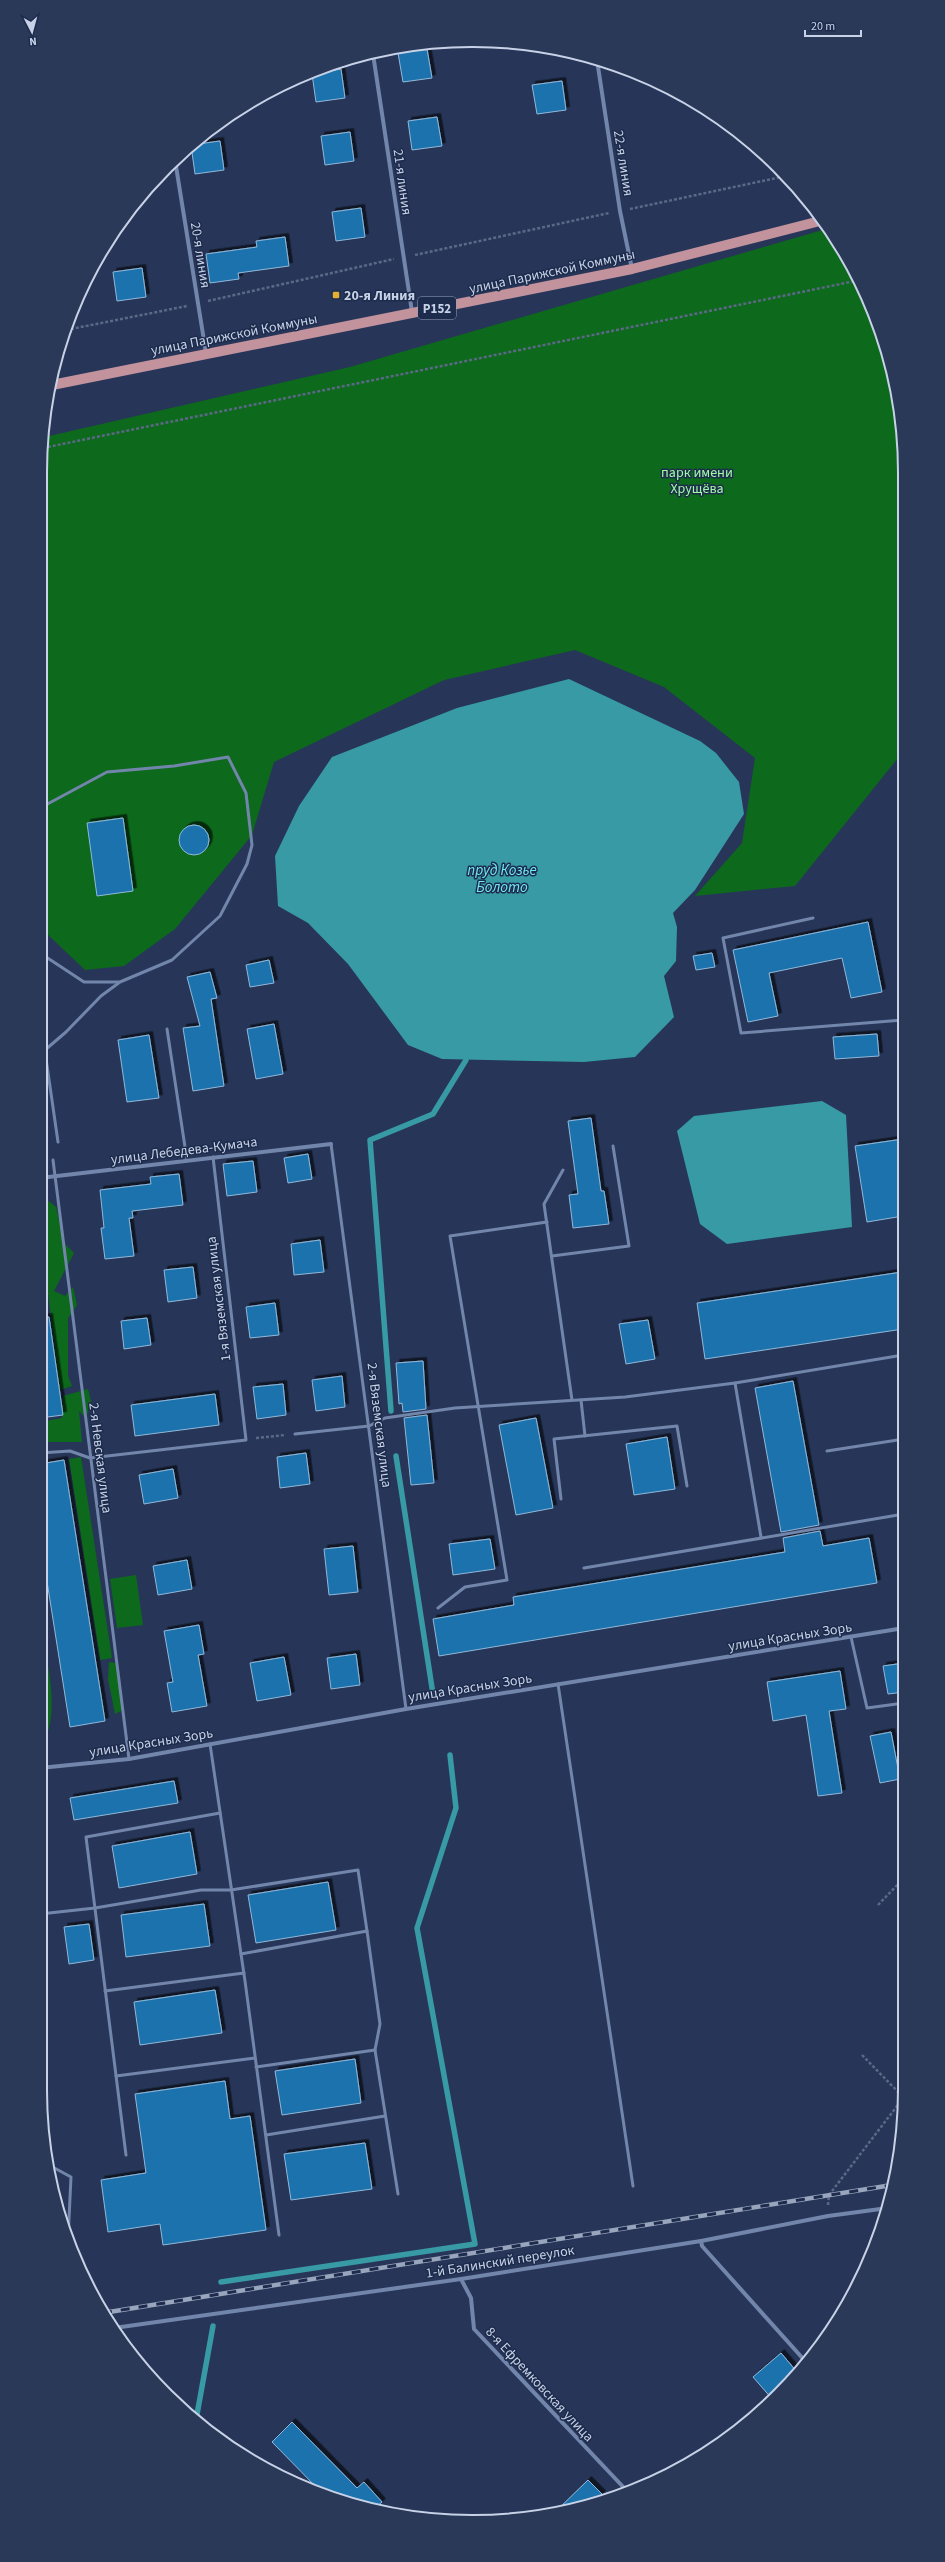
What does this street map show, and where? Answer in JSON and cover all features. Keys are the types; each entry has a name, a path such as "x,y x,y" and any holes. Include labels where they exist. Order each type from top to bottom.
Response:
{"main road":[{"name":"улица Парижской Коммуны","path":"56,384 632,269 816,222"}],"street":[{"name":"21-я линия","path":"374,58 402,257 412,313"},
{"name":"22-я линия","path":"598,66 620,211 632,269"},
{"name":"20-я линия","path":"176,168 206,354"},
{"name":"улица Лебедева-Кумача","path":"47,1177 332,1144"},
{"name":"улица Красных Зорь","path":"47,1767 130,1759 406,1709 898,1629"},
{"name":"1-й Балинский переулок","path":"120,2327 461,2279 701,2240 828,2216 881,2209"},
{"path":"701,2240 702,2246 802,2358"},
{"name":"8-я Ефремковская улица","path":"461,2279 471,2298 474,2329 623,2487"}],"lane":[{"path":"47,804 107,772 174,766 228,757 246,793 252,845 247,864 220,916 172,960 120,982 101,996 47,1049"},
{"path":"813,918 723,938 741,1033 898,1020"},
{"path":"47,958 84,982 120,982"},
{"path":"167,1029 187,1160"},
{"path":"47,1058 58,1142"},
{"name":"2-я Вяземская улица","path":"332,1144 406,1709"},
{"path":"552,1256 629,1246 613,1146"},
{"name":"1-я Вяземская улица","path":"213,1157 246,1440"},
{"name":"2-я Невская улица","path":"53,1160 90,1458 130,1759"},
{"path":"563,1170 544,1204 572,1400"},
{"path":"438,1608 466,1587 507,1580 450,1236 547,1222"},
{"path":"295,1434 369,1426 385,1418 478,1406 625,1397 735,1383 898,1357"},
{"path":"735,1383 761,1537"},
{"path":"581,1400 585,1436"},
{"path":"561,1499 554,1439 677,1426 687,1486"},
{"path":"47,1453 70,1451 90,1458 246,1440"},
{"path":"827,1452 898,1440"},
{"path":"584,1568 898,1515"},
{"path":"851,1637 867,1708 898,1704"},
{"path":"558,1684 633,2186"},
{"path":"210,1744 244,1973 279,2235"},
{"path":"126,2155 86,1837 220,1813"},
{"path":"47,1913 95,1908 201,1890 231,1890 358,1870 380,2024 375,2050 398,2194"},
{"path":"241,1954 367,1931"},
{"path":"106,1991 244,1973"},
{"path":"256,2067 375,2050"},
{"path":"116,2076 255,2058"},
{"path":"266,2135 385,2116"},
{"path":"54,2168 71,2177 69,2223"}],"path":[{"path":"73,329 778,178"},
{"path":"48,447 853,282"},
{"path":"246,1440 295,1434"},
{"path":"878,1905 898,1883"},
{"path":"862,2055 898,2091"},
{"path":"828,2216 829,2195 897,2106"}],"green space":[{"name":"парк имени Хрущёва","path":"822,230 841,260 866,310 884,362 890,389 897,445 898,472 898,758 795,886 695,896 742,843 755,758 664,687 575,650 444,680 274,762 252,835 175,929 124,966 85,970 47,934 47,472 49,436 350,367"},
{"path":"47,1200 56,1207 65,1244 74,1253 54,1291 65,1296 73,1287 77,1305 68,1318 68,1376 72,1386 60,1390 47,1285"},
{"path":"88,1389 91,1401 86,1418 79,1411 82,1442 47,1442 47,1421 62,1418 63,1396"},
{"path":"81,1457 112,1658 100,1660 69,1459"},
{"path":"136,1575 143,1625 117,1628 110,1579"},
{"path":"47,1659 51,1687 51,1720 47,1735"},
{"path":"109,1662 116,1663 123,1710 115,1714 108,1679"}],"water":[{"name":"пруд Козье Болото","path":"569,679 700,741 716,753 739,782 744,814 695,890 673,913 677,927 676,961 664,976 674,1017 635,1057 584,1062 442,1059 408,1045 348,964 308,923 278,906 275,856 299,806 332,757 457,708"},
{"path":"822,1101 846,1115 852,1227 727,1244 700,1224 677,1131 694,1116"}],"building":[{"path":"427,50 432,78 403,82 398,54"},
{"path":"341,69 345,98 316,102 313,78"},
{"path":"562,81 566,110 537,114 532,85"},
{"path":"437,117 442,146 412,150 408,121"},
{"path":"350,132 354,161 325,165 321,136"},
{"path":"220,141 224,170 195,174 192,153 203,143"},
{"path":"361,208 365,237 336,241 332,212"},
{"path":"285,237 289,266 238,273 239,279 210,283 206,254 257,247 256,241"},
{"path":"142,268 146,297 117,301 113,272"},
{"path":"123,818 133,891 97,896 87,823"},
{"path":"194,825 205,829 209,840 205,851 194,855 183,851 179,840 183,829"},
{"path":"868,922 882,992 851,998 842,958 769,973 778,1016 748,1022 733,950"},
{"path":"712,953 715,967 696,970 693,956"},
{"path":"269,960 274,983 250,987 246,965"},
{"path":"210,972 217,998 211,999 224,1086 193,1091 183,1028 200,1026 187,977"},
{"path":"274,1024 283,1074 256,1079 247,1029"},
{"path":"877,1034 879,1056 835,1059 833,1037"},
{"path":"149,1035 159,1098 127,1102 118,1040"},
{"path":"591,1118 601,1191 604,1191 609,1224 573,1228 569,1195 578,1194 568,1121"},
{"path":"898,1140 898,1217 867,1222 855,1146"},
{"path":"308,1154 312,1179 288,1183 284,1158"},
{"path":"253,1161 257,1192 227,1196 223,1164"},
{"path":"179,1174 183,1205 132,1211 133,1218 129,1218 134,1256 105,1259 101,1228 104,1228 100,1190 151,1184 150,1177"},
{"path":"320,1240 324,1272 294,1275 291,1244"},
{"path":"193,1267 197,1298 168,1302 164,1270"},
{"path":"898,1273 898,1330 705,1359 697,1303"},
{"path":"275,1303 279,1335 250,1338 246,1307"},
{"path":"47,1317 49,1317 63,1415 47,1417"},
{"path":"147,1318 151,1345 124,1349 121,1321"},
{"path":"648,1320 655,1359 626,1364 619,1324"},
{"path":"423,1361 426,1409 403,1412 402,1403 399,1404 396,1363"},
{"path":"342,1376 345,1407 316,1411 312,1380"},
{"path":"793,1381 819,1525 781,1532 755,1388"},
{"path":"283,1384 286,1415 257,1419 253,1387"},
{"path":"215,1394 219,1425 135,1436 131,1405"},
{"path":"427,1415 434,1483 411,1485 404,1418"},
{"path":"536,1418 553,1508 516,1515 499,1425"},
{"path":"667,1437 675,1489 634,1495 626,1444"},
{"path":"306,1453 310,1484 280,1488 277,1457"},
{"path":"64,1460 105,1721 70,1727 47,1581 47,1463"},
{"path":"173,1469 178,1498 144,1504 139,1475"},
{"path":"820,1531 823,1546 869,1538 877,1583 439,1656 433,1619 514,1605 513,1597 785,1552 783,1538"},
{"path":"490,1539 495,1569 453,1575 449,1544"},
{"path":"353,1546 358,1592 329,1595 324,1549"},
{"path":"187,1560 192,1589 158,1595 153,1566"},
{"path":"199,1625 204,1654 198,1655 207,1706 172,1712 167,1683 173,1682 164,1631"},
{"path":"356,1654 360,1685 331,1689 327,1658"},
{"path":"284,1657 291,1695 257,1701 250,1663"},
{"path":"898,1664 898,1693 888,1694 883,1666"},
{"path":"840,1671 846,1709 829,1711 842,1793 818,1796 806,1715 773,1721 767,1682"},
{"path":"891,1732 898,1769 898,1779 880,1783 870,1736"},
{"path":"174,1781 178,1803 74,1820 70,1798"},
{"path":"190,1832 197,1874 119,1888 112,1846"},
{"path":"328,1882 336,1930 256,1943 248,1895"},
{"path":"204,1904 210,1946 126,1957 121,1915"},
{"path":"89,1924 94,1960 69,1964 64,1927"},
{"path":"215,1990 222,2033 140,2045 134,2002"},
{"path":"355,2059 361,2103 282,2115 275,2071"},
{"path":"225,2081 230,2119 250,2116 266,2230 163,2245 160,2224 108,2232 101,2180 146,2173 135,2094"},
{"path":"365,2143 372,2189 291,2200 284,2154"},
{"path":"781,2353 794,2368 768,2395 753,2377"},
{"path":"292,2422 357,2488 364,2482 382,2502 379,2505 362,2501 313,2484 272,2442"},
{"path":"588,2480 602,2494 583,2501 561,2506"}],"waterway":[{"path":"391,1411 370,1140 433,1114 466,1060"},
{"path":"396,1456 433,1694"},
{"path":"221,2282 475,2244 417,1928 456,1808 450,1755"},
{"path":"197,2413 213,2326"}],"railway":[{"path":"110,2312 887,2186"}],"place":[{"name":"20-я Линия","path":"336,295"}]}
